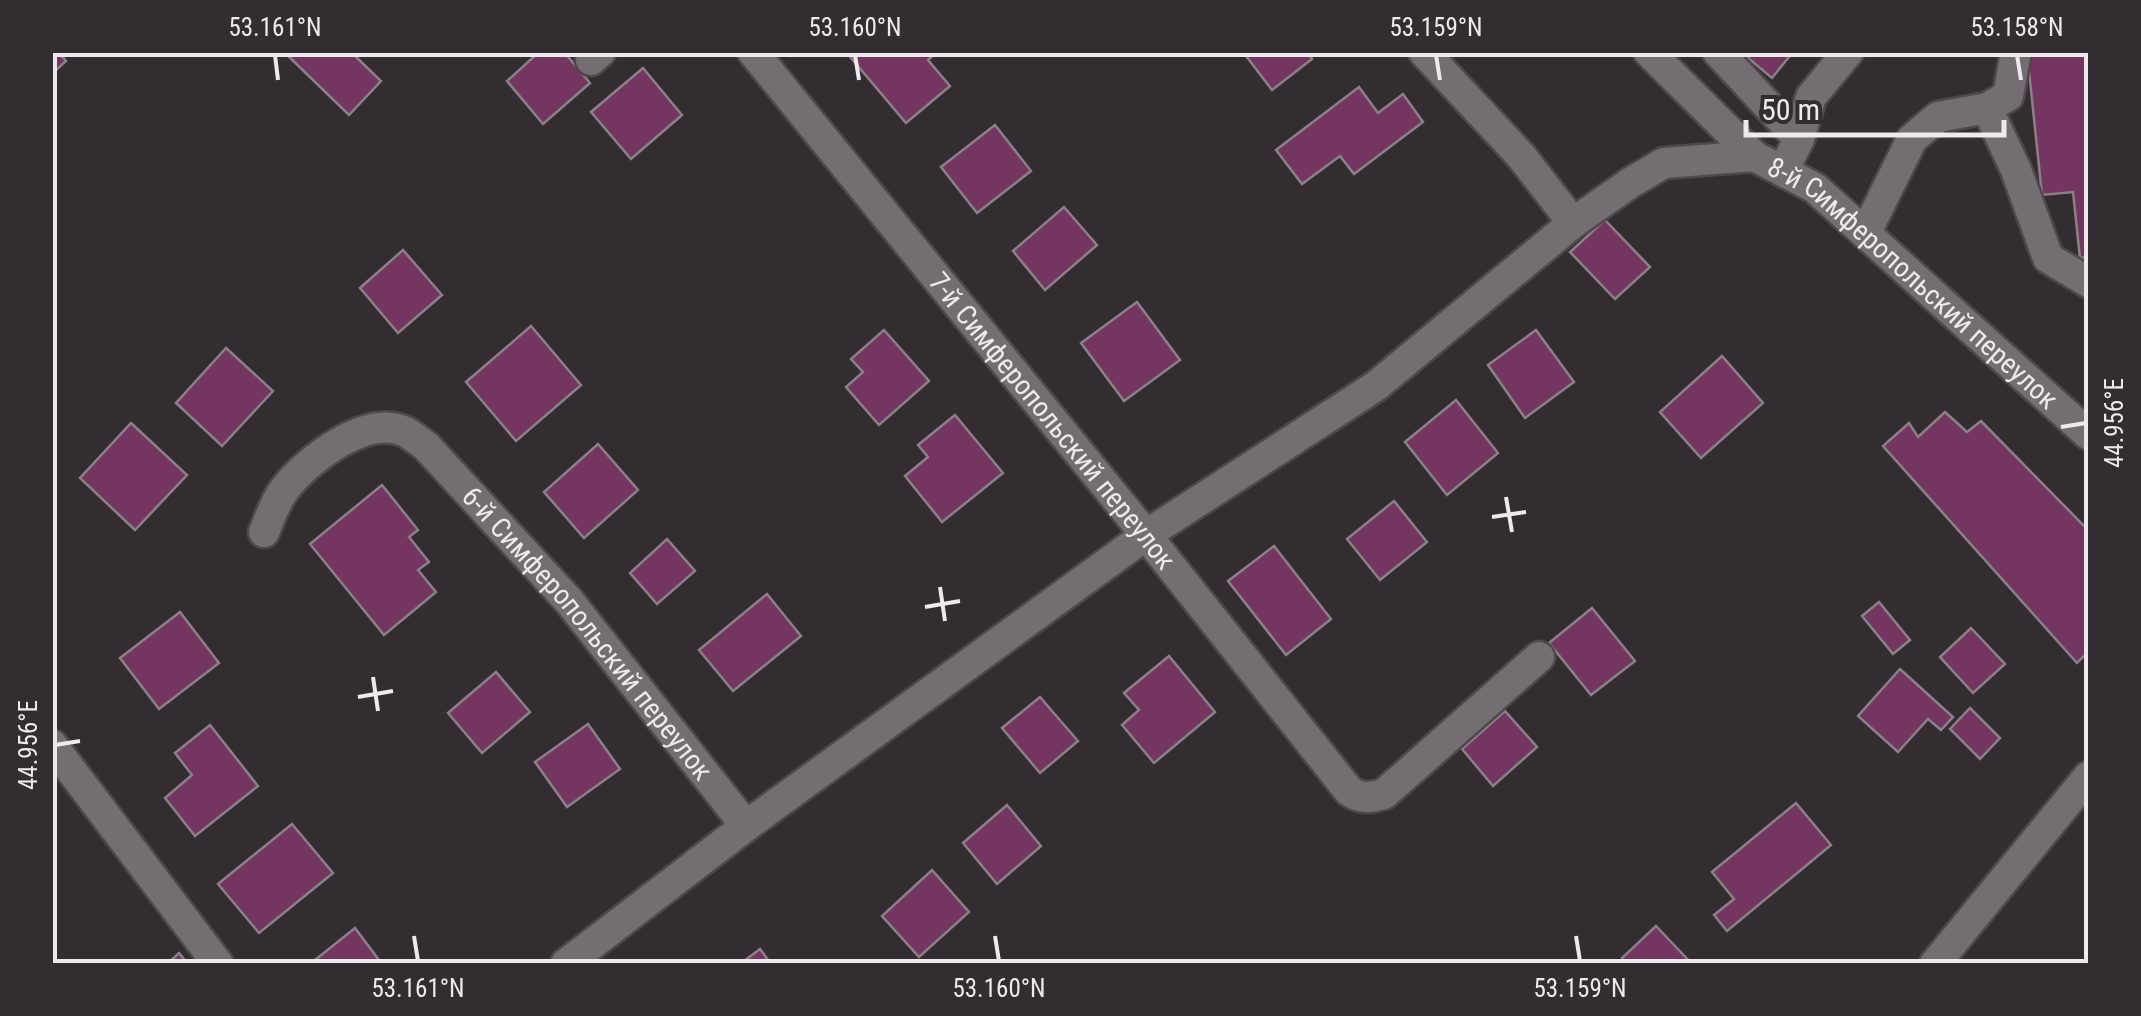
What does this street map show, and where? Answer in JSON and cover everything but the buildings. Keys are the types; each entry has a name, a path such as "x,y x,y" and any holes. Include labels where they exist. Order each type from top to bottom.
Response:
{"street":[{"name":"7-й Симферопольский переулок","path":"753,52 1146,534 1349,791 1358,797 1384,794 1539,657"},
{"path":"1424,52 1522,157 1574,223"},
{"name":"8-й Симферопольский переулок","path":"1649,52 1754,156 1815,188 2088,434"},
{"path":"1718,52 1799,139"},
{"path":"1786,173 1811,97 1848,52"},
{"path":"1866,232 1912,139 1938,117 1987,108 2008,96 2016,52"},
{"path":"1987,108 2016,170 2048,258 2088,282"},
{"path":"566,964 746,826 1146,534 1376,386 1574,223 1630,183 1664,163 1754,156"},
{"name":"6-й Симферопольский переулок","path":"264,532 283,491 334,444 359,432 404,431 426,446 569,601 746,826"},
{"path":"52,745 218,964"},
{"path":"1935,964 2088,777"}]}
